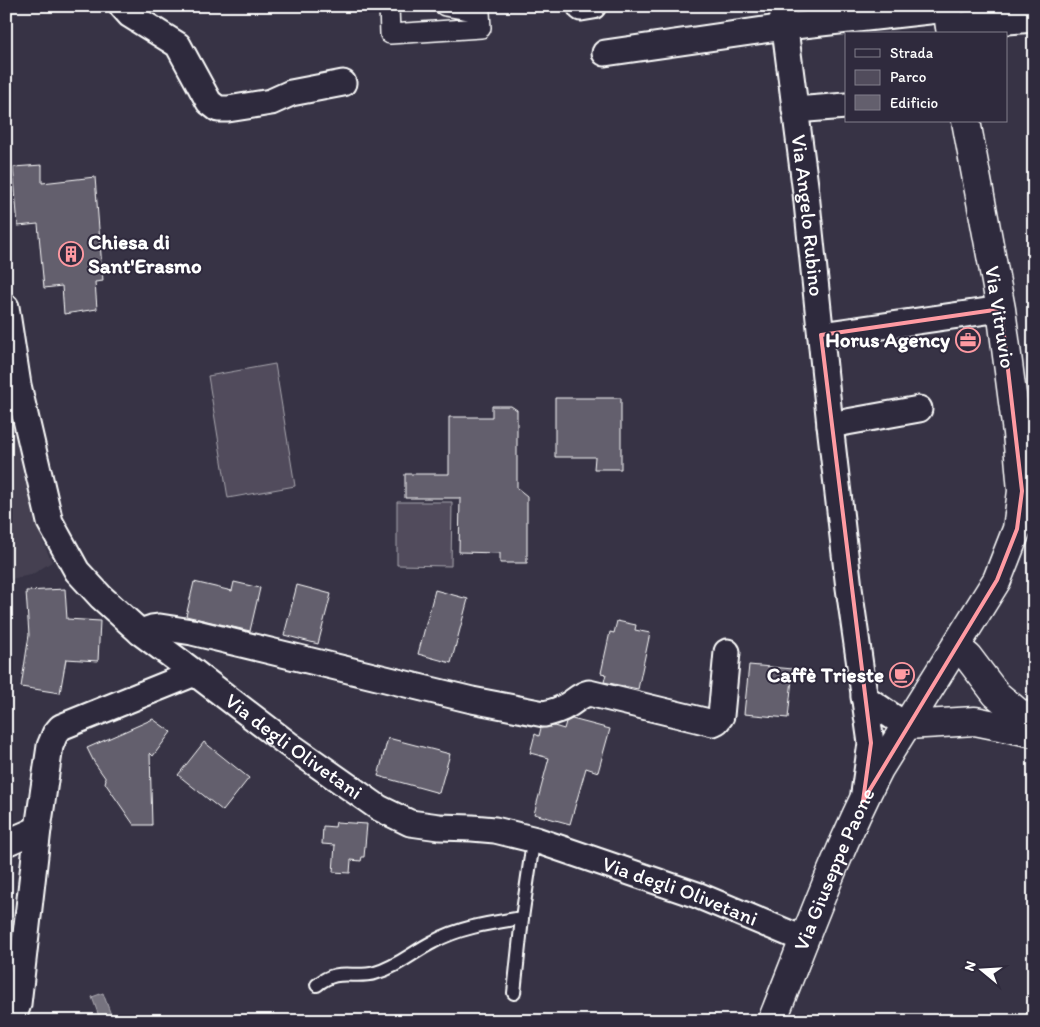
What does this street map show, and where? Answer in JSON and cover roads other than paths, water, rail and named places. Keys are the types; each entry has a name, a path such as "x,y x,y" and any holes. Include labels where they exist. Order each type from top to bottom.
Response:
{"street":[{"path":"122,6 130,15 178,45 209,102 218,109 271,102 291,92 343,83"},
{"path":"389,6 390,34 481,28 480,12 445,6"},
{"path":"580,6 581,8 593,6"},
{"path":"605,53 783,16 865,26 949,19 1034,19"},
{"name":"Via Angelo Rubino","path":"783,16 806,193 849,588 871,743 863,801"},
{"path":"796,110 845,106"},
{"name":"Via Vitruvio","path":"907,725 997,580 1017,529 1022,491 1018,443 1001,309 966,122"},
{"name":"Via degli Olivetani","path":"6,307 18,385 50,522 77,571 101,597 140,632 288,744 379,808 410,823 439,827 494,830 536,840 697,895 805,940"},
{"path":"821,335 1001,309"},
{"path":"830,425 919,409"},
{"path":"140,632 160,627 192,632 472,700 544,714 566,707 589,693 713,723 717,722 721,716 727,652"},
{"path":"956,647 968,657 996,694 1034,726"},
{"path":"12,1021 18,1004 38,829 50,746 55,734 62,728 195,672"},
{"path":"864,697 896,720 907,725 975,721 1034,733"},
{"name":"Via Giuseppe Paone","path":"772,1021 840,852 863,801 907,725"},
{"path":"6,843 38,829"}],"lane":[{"path":"514,993 522,918 532,850 536,840"},
{"path":"317,985 324,978 334,975 373,973 390,968 433,941 465,929 522,918"}],"place":[{"name":"Chiesa di Sant'Erasmo","path":"71,254"},
{"name":"Horus Agency","path":"968,340"},
{"name":"Caffè Trieste","path":"902,675"}]}
